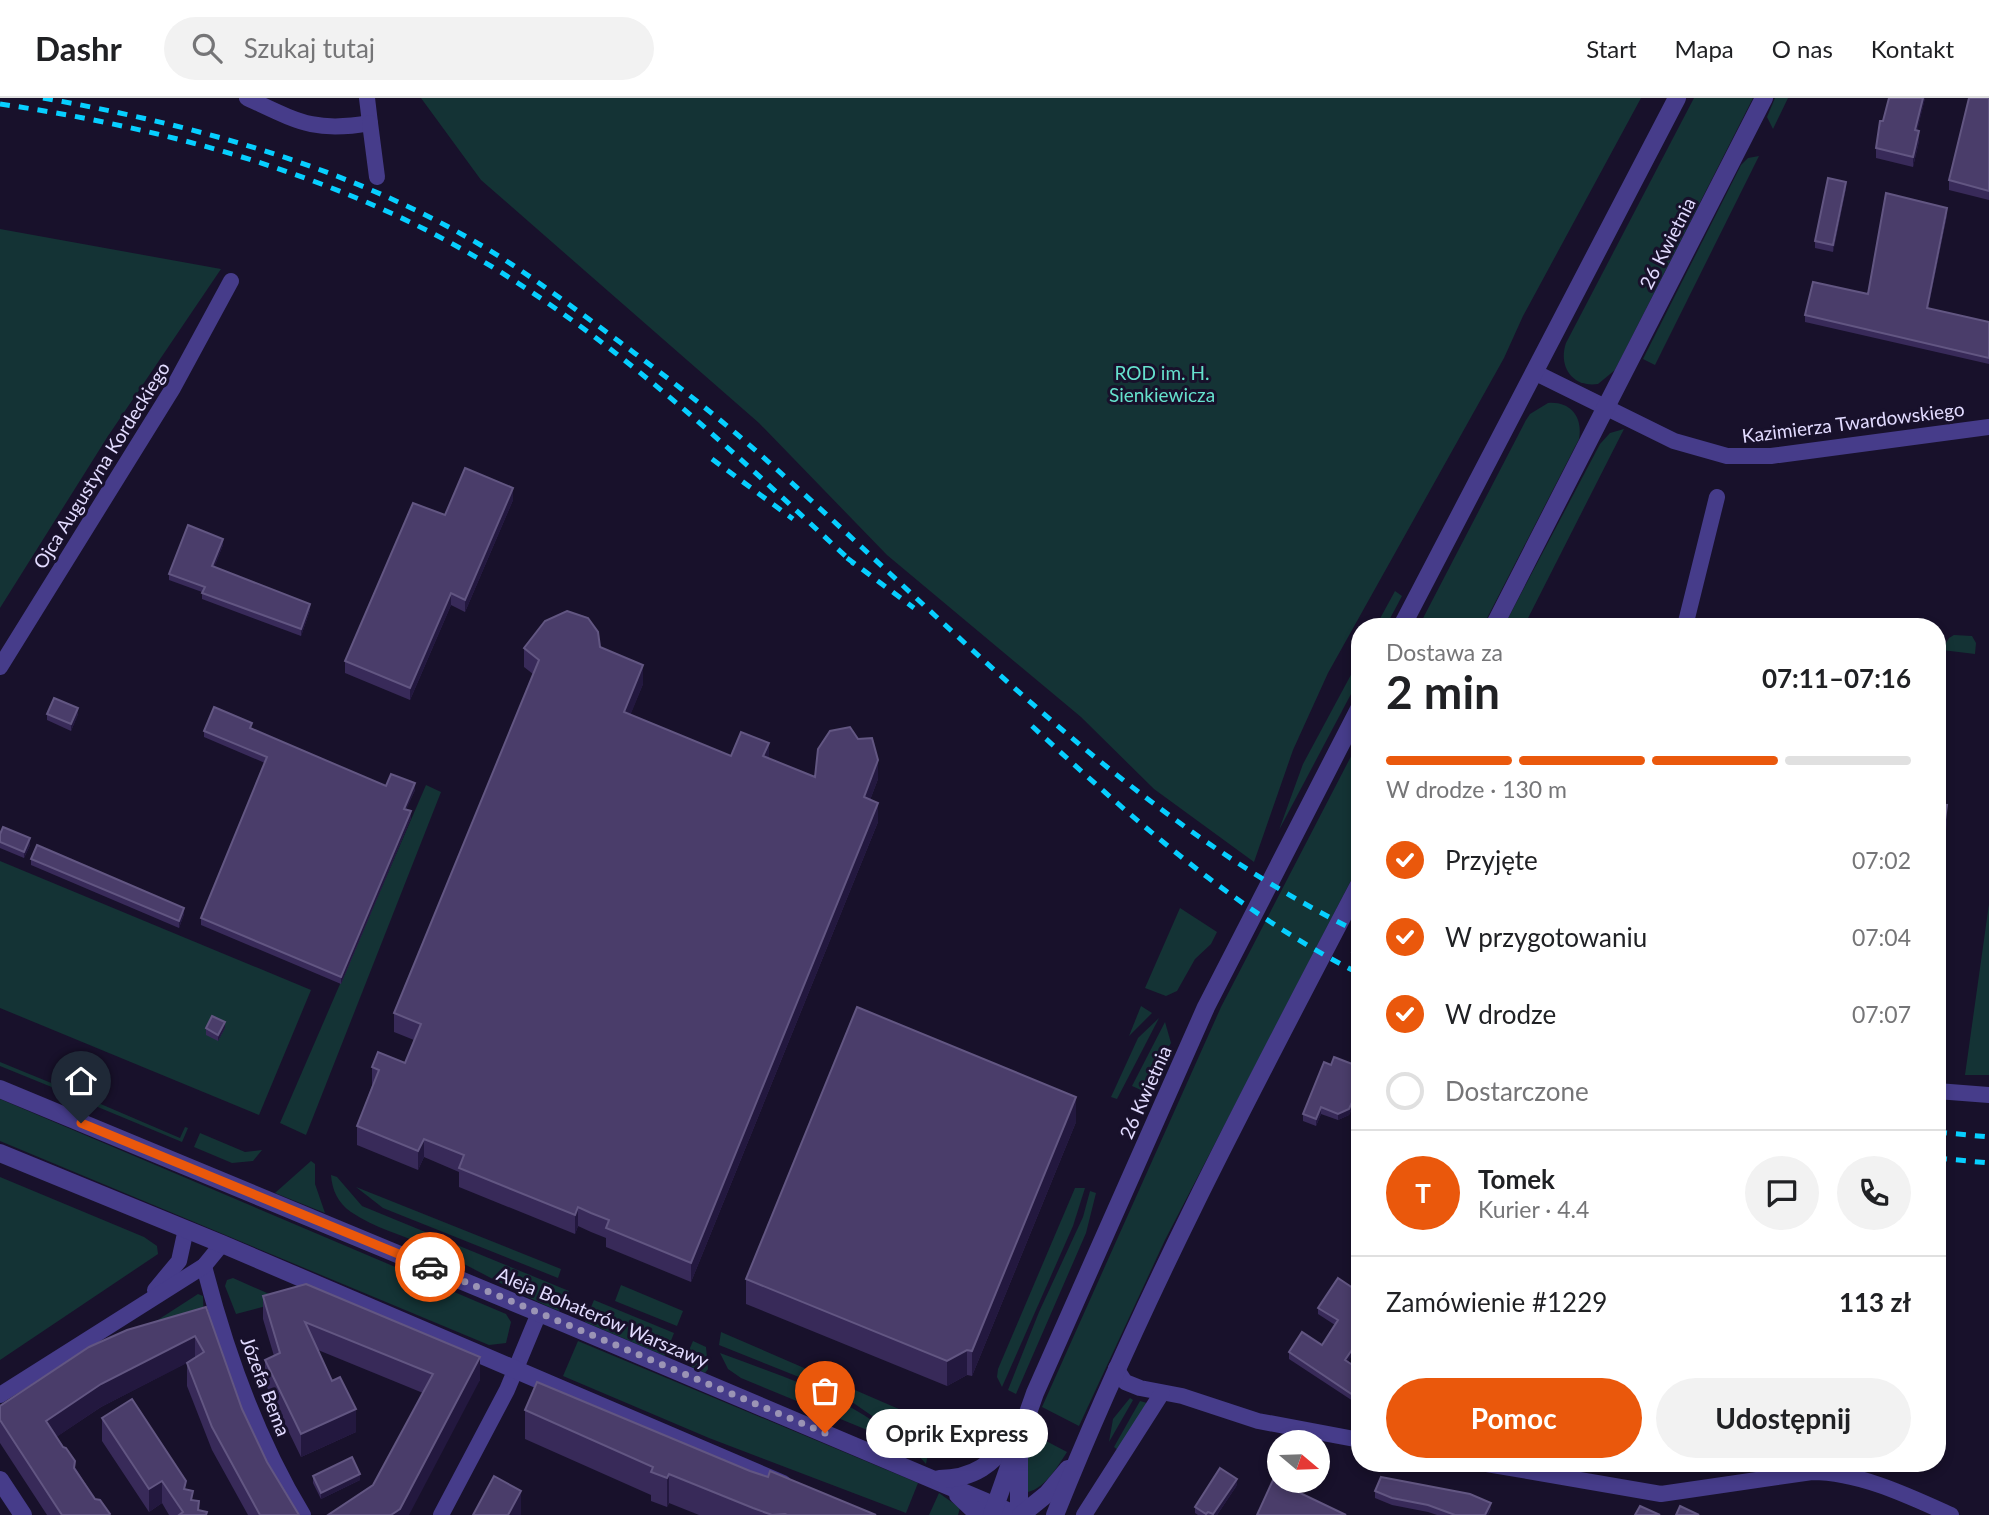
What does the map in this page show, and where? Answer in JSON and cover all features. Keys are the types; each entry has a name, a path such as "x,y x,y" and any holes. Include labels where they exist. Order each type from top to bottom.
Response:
{"street":[{"path":"247,98 310,125 330,128 370,123"},
{"path":"367,98 377,177"},
{"path":"1406,618 1677,98"},
{"name":"26 Kwietnia","path":"1498,618 1764,98"},
{"name":"Ojca Augustyna Kordeckiego","path":"0,667 173,388 231,281"},
{"path":"1536,373 1607,407"},
{"name":"Kazimierza Twardowskiego","path":"1607,407 1674,441 1714,454 1735,457 1771,456 1989,427"},
{"path":"1687,618 1717,497"},
{"name":"26 Kwietnia","path":"994,1510 1023,1425 1206,1007 1351,725"},
{"path":"1055,1515 1116,1368 1193,1204 1351,900"},
{"name":"Aleja Bohaterów Warszawy","path":"0,1089 932,1478 994,1510 1019,1515"},
{"path":"1946,1092 1989,1095"},
{"path":"0,1153 515,1368 801,1492"},
{"path":"145,1303 179,1261 186,1229"},
{"path":"0,1395 204,1266 222,1244"},
{"name":"Józefa Bema","path":"204,1266 244,1392 271,1455 303,1515"},
{"name":"Aleja Bohaterów Warszawy","path":"441,1515 515,1368 539,1312"},
{"path":"1116,1368 1128,1383 1258,1421 1351,1438"},
{"path":"1084,1515 1162,1393"},
{"path":"932,1478 962,1478 979,1471 1000,1453 1023,1425"},
{"path":"1019,1515 1017,1479 1023,1425"},
{"path":"1019,1515 1047,1494 1079,1454"},
{"path":"1530,1472 1643,1493 1683,1493 1820,1472 1853,1478 1951,1515"},
{"path":"932,1478 956,1493 979,1515"},
{"path":"0,1480 23,1515"}],"green space":[{"name":"ROD im. H. Sienkiewicza","path":"421,98 1641,98 1523,316 1504,358 1359,618 1351,618 1351,632 1328,673 1293,750 1254,862 1154,789 1081,717 887,555 759,423 481,180"},
{"path":"1694,98 1753,98 1615,370 1598,384 1581,383 1569,374 1566,367 1566,343"},
{"path":"1775,98 1788,98 1773,129 1767,117"},
{"path":"1759,156 1655,365 1643,359 1741,165 1748,158"},
{"path":"0,229 221,269 108,436 0,608"},
{"path":"1548,403 1569,408 1574,412 1579,424 1579,439 1487,618 1423,618 1526,420 1530,414"},
{"path":"1624,429 1528,618 1508,618 1600,444 1610,433"},
{"path":"1395,591 1402,596 1390,618 1380,618"},
{"path":"1954,635 1972,636 1976,643 1975,654 1946,650 1949,638"},
{"path":"1351,675 1351,694 1279,830 1303,764"},
{"path":"1351,756 1351,880 1165,1240 1079,1426 1042,1407 1221,1007"},
{"path":"426,785 441,792 306,1135 280,1123"},
{"path":"0,861 311,990 259,1115 0,1008"},
{"path":"1989,904 1989,1075 1965,1075"},
{"path":"1180,908 1217,932 1211,944 1195,959 1177,991 1166,996 1145,988"},
{"path":"1141,1006 1152,1013 1129,1036"},
{"path":"1159,1018 1117,1099 1111,1097 1138,1038"},
{"path":"1165,1022 1171,1043 1141,1090 1132,1086"},
{"path":"0,1062 61,1087 59,1090 0,1066"},
{"path":"82,1096 180,1138 185,1127 188,1128 182,1142 81,1100"},
{"path":"0,1099 506,1314 511,1322 506,1343 489,1345 0,1141"},
{"path":"200,1133 245,1152 262,1150 253,1161 232,1163 194,1147"},
{"path":"311,1161 315,1164 315,1184 325,1213 275,1193"},
{"path":"331,1175 337,1177 362,1206 569,1291 559,1311 446,1255 360,1218 339,1200"},
{"path":"0,1177 144,1237 157,1246 158,1254 0,1360"},
{"path":"356,1187 561,1269 558,1278 383,1208"},
{"path":"1075,1188 1085,1188 1073,1226 1002,1387 997,1377 998,1369"},
{"path":"1090,1191 1096,1193 1086,1233 1016,1394 1008,1390 1039,1312 1083,1217"},
{"path":"233,1278 285,1301 236,1314 225,1286 227,1280"},
{"path":"621,1285 683,1311 677,1326 615,1301"},
{"path":"198,1294 203,1296 204,1324 133,1336"},
{"path":"594,1300 674,1333 665,1356 585,1322"},
{"path":"721,1332 915,1416 929,1440 878,1420 839,1393 719,1345"},
{"path":"578,1341 918,1483 906,1513 709,1438 563,1376"},
{"path":"693,1341 706,1347 708,1369 705,1373 692,1367 687,1355"},
{"path":"720,1353 826,1394 851,1407 896,1439 916,1459 872,1432 741,1378 728,1369"},
{"path":"1130,1398 1133,1400 1109,1442 1113,1419"},
{"path":"1140,1401 1147,1403 1118,1450 1114,1447"},
{"path":"991,1412 978,1439 958,1449 972,1424"},
{"path":"1031,1433 1067,1452 1045,1481 1028,1492 1026,1453"},
{"path":"904,1439 929,1448 926,1464"},
{"path":"939,1493 960,1508 958,1515 929,1515"}],"building":[{"path":"1889,98 1923,98 1915,130 1919,131 1913,157 1876,148 1880,121 1883,121"},
{"path":"1969,98 1989,98 1989,191 1949,180"},
{"path":"1828,178 1846,182 1833,245 1815,241"},
{"path":"1886,193 1947,208 1927,308 1989,322 1989,358 1805,315 1813,282 1868,294"},
{"path":"465,468 513,488 465,600 451,593 410,688 345,661 413,503 445,515"},
{"path":"188,525 223,539 212,566 310,604 301,629 202,593 205,587 169,574"},
{"path":"567,611 588,618 598,632 600,647 643,665 624,712 731,756 741,732 769,743 763,756 815,777 818,749 830,731 850,727 858,739 872,738 878,760 864,797 878,803 691,1263 606,1228 609,1220 578,1207 575,1215 459,1168 464,1155 424,1139 418,1151 357,1126 379,1070 372,1067 378,1052 405,1063 421,1024 394,1013 539,660 524,648 545,621"},
{"path":"54,698 78,708 71,724 47,714"},
{"path":"214,707 252,723 250,728 386,786 391,774 415,783 404,809 411,811 341,977 201,918 267,757 204,731"},
{"path":"3,827 30,838 24,852 0,842"},
{"path":"37,845 184,908 179,921 31,859"},
{"path":"857,1007 1076,1097 972,1351 967,1350 947,1361 746,1279"},
{"path":"212,1016 225,1022 218,1035 206,1028"},
{"path":"1334,1057 1351,1064 1349,1109 1338,1114 1321,1107 1316,1119 1303,1114 1324,1062 1331,1065"},
{"path":"1338,1278 1351,1287 1351,1351 1345,1360 1351,1364 1351,1394 1289,1352 1302,1332 1322,1345 1338,1320 1318,1308"},
{"path":"306,1284 480,1357 400,1509 391,1515 328,1515 373,1485 433,1374 305,1322 332,1381 340,1377 356,1409 301,1434 265,1360 280,1353 263,1296"},
{"path":"206,1307 242,1409 267,1462 299,1515 260,1515 212,1427 187,1363 204,1352 195,1336 101,1384 46,1421 75,1461 74,1468 95,1499 100,1500 110,1514 62,1515 0,1420 0,1406 89,1347 127,1330"},
{"path":"537,1382 750,1471 768,1477 770,1471 876,1515 772,1515 669,1474 667,1478 651,1472 653,1467 525,1410"},
{"path":"132,1399 186,1481 184,1489 193,1491 191,1500 199,1501 198,1510 207,1512 206,1515 179,1515 183,1512 162,1481 149,1489 102,1418"},
{"path":"352,1457 360,1474 321,1493 313,1476"},
{"path":"1220,1468 1237,1479 1213,1514 1206,1514 1195,1507"},
{"path":"494,1476 521,1491 508,1515 473,1515"},
{"path":"1381,1477 1470,1494 1491,1503 1485,1515 1455,1515 1375,1491"},
{"path":"1267,1493 1300,1493 1346,1515 1257,1515"},
{"path":"1640,1506 1660,1515 1635,1515"},
{"path":"1680,1506 1699,1515 1676,1515"}],"railway":[{"path":"43,98 98,108 209,135 318,169 422,213 504,260 616,339 729,427 1038,709 1113,772 1191,831 1273,885 1351,928"},
{"path":"0,104 120,126 241,157 357,198 467,252 520,285 621,357 716,438 854,564"},
{"path":"712,459 793,519"},
{"path":"847,558 914,608"},
{"path":"1032,726 1187,862 1270,922 1351,969"},
{"path":"1946,1133 1989,1137"},
{"path":"1946,1159 1989,1163"}],"way so far":[{"path":"430,1267 825,1433"}],"place":[{"name":"Oprik Express","path":"825,1433"}],"route":[{"path":"81,1123 430,1267"}]}
